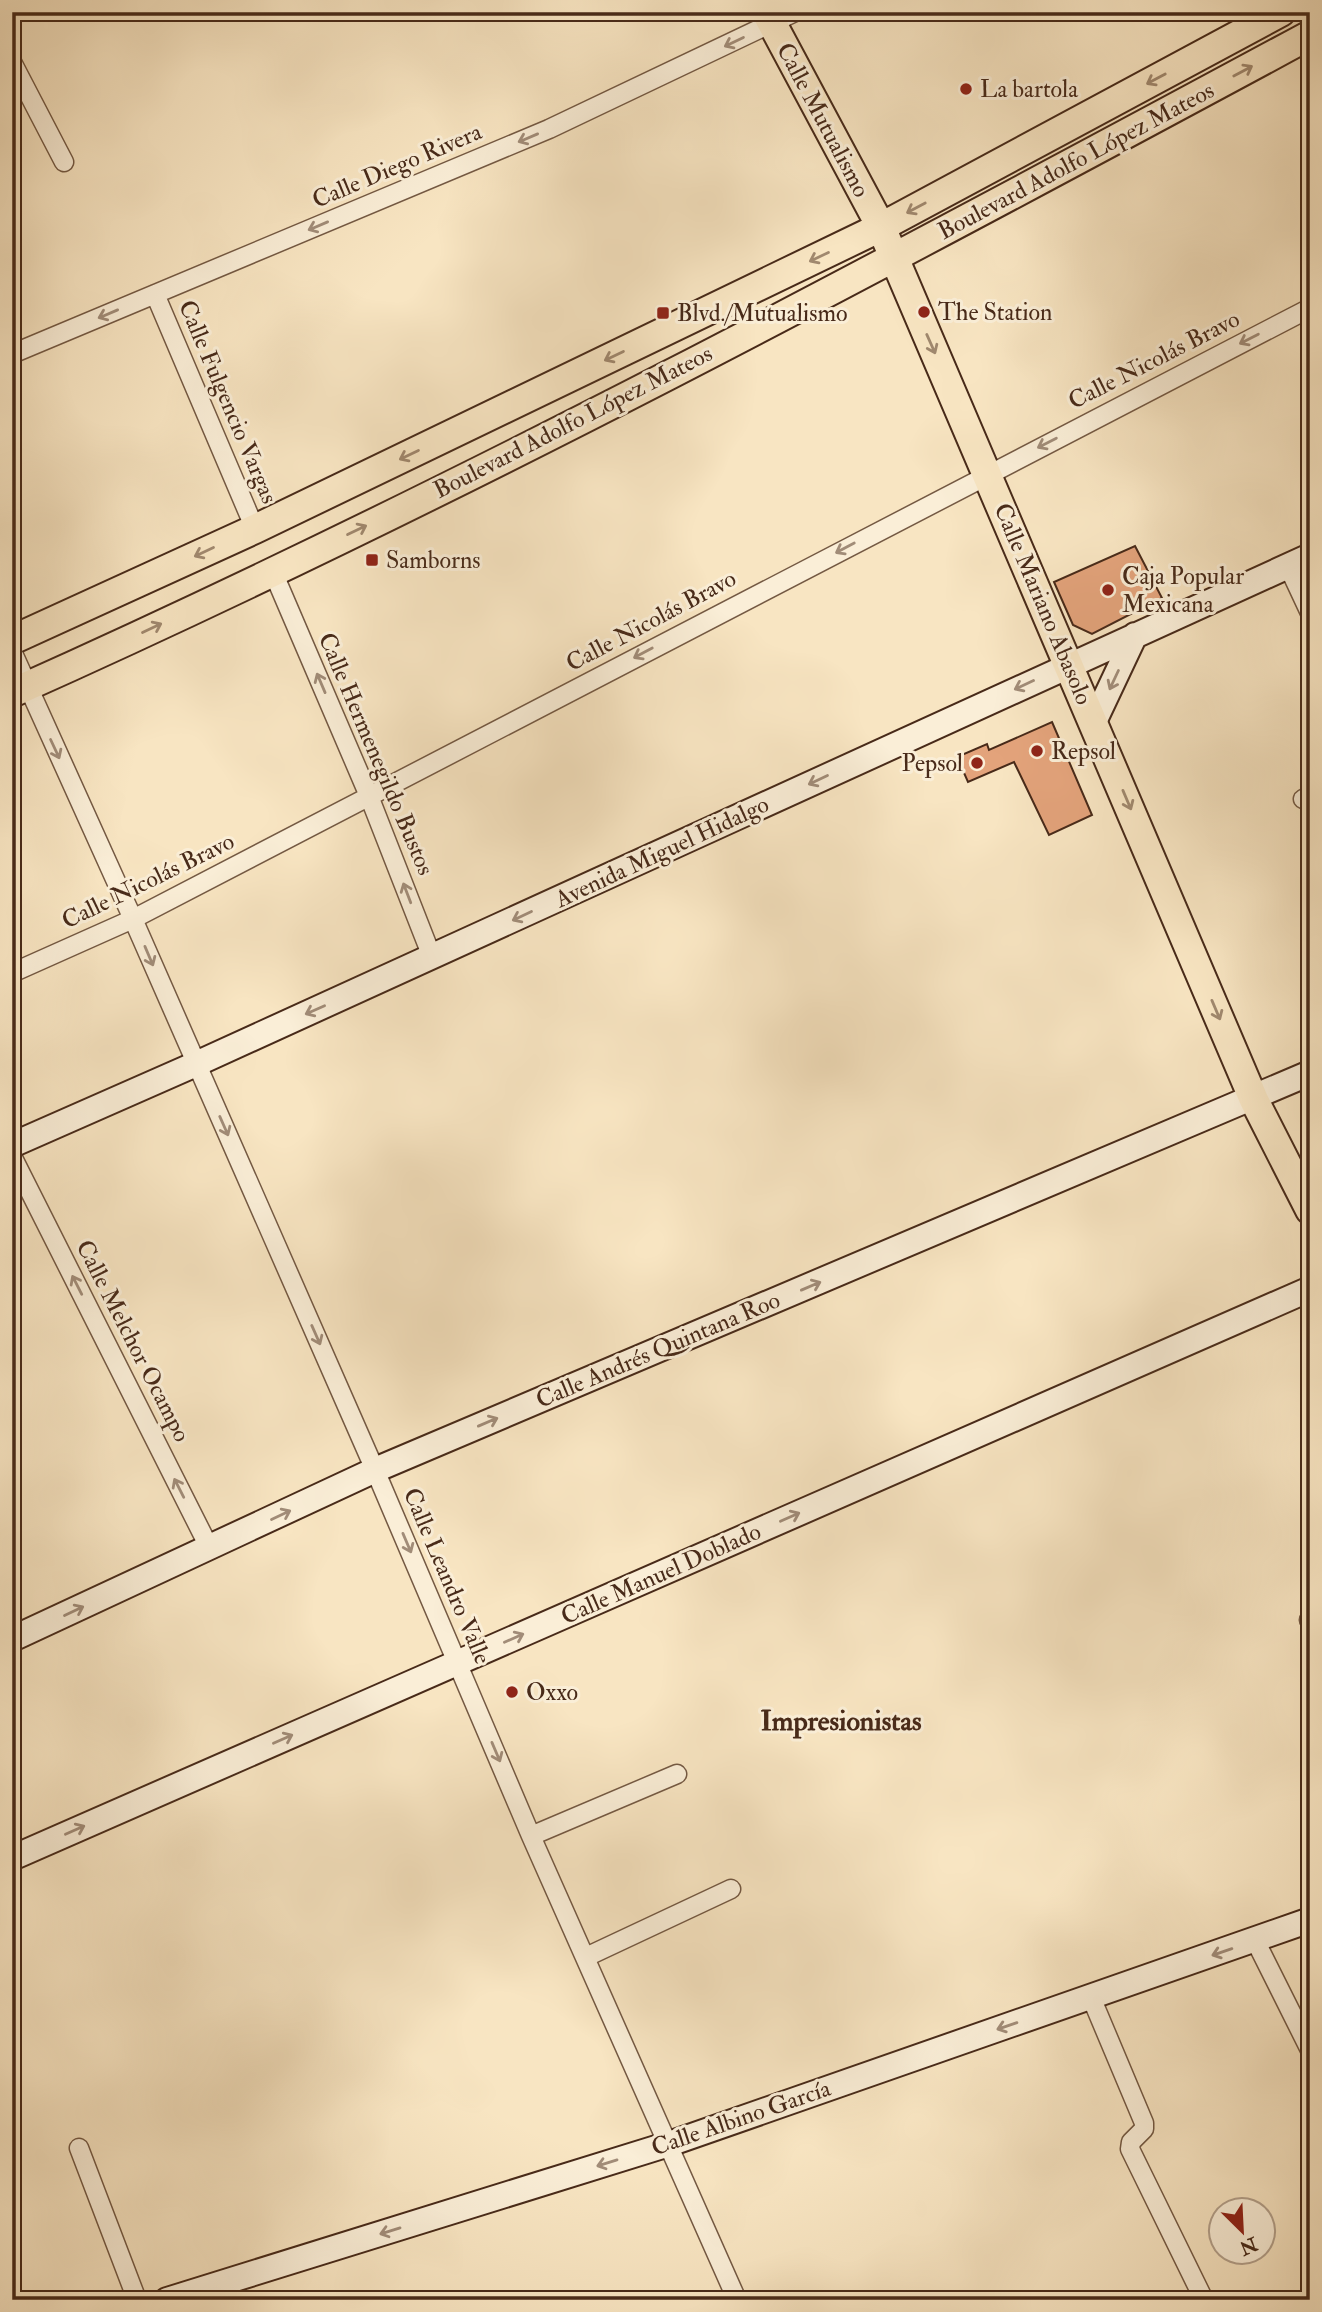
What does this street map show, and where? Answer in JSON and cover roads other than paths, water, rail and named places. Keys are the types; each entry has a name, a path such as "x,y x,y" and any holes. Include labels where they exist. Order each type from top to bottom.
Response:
{"main road":[{"name":"Boulevard Adolfo López Mateos","path":"12,640 255,529 881,227 1281,12"},
{"name":"Calle Mutualismo","path":"778,16 881,227"},
{"name":"Boulevard Adolfo López Mateos","path":"19,690 273,572 894,259 1310,35"},
{"name":"Calle Mariano Abasolo","path":"881,227 988,473 1066,666 1254,1100 1310,1210"},
{"name":"Avenida Miguel Hidalgo","path":"12,1145 432,957 1299,561"},
{"path":"1093,724 1135,635"},
{"name":"Calle Andrés Quintana Roo","path":"12,1639 375,1470 1254,1100 1310,1073"},
{"name":"Calle Manuel Doblado","path":"12,1858 1310,1289"},
{"name":"Calle Albino García","path":"167,2300 669,2144 1310,1920"}],"street":[{"name":"Calle Diego Rivera","path":"12,354 549,129 778,16"},
{"path":"12,62 64,162"},
{"name":"Calle Fulgencio Vargas","path":"155,294 255,529"},
{"name":"Calle Nicolás Bravo","path":"12,973 134,919 1310,308"},
{"path":"1299,561 1310,613"},
{"name":"Calle Hermenegildo Bustos","path":"273,572 369,796 432,957"},
{"name":"Calle Leandro Valle","path":"12,651 19,690 134,919 375,1470 531,1836 737,2300"},
{"name":"Calle Melchor Ocampo","path":"12,1156 210,1549"},
{"path":"531,1836 677,1774"},
{"path":"586,1957 731,1889"},
{"path":"1255,1940 1310,2050"},
{"path":"1091,1997 1144,2123 1144,2129 1131,2142 1130,2149 1204,2300"},
{"path":"79,2148 137,2300"}],"place":[{"name":"La bartola","path":"966,89"},
{"name":"The Station","path":"924,312"},
{"name":"Blvd./Mutualismo","path":"663,313"},
{"name":"Samborns","path":"372,560"},
{"name":"Caja Popular Mexicana","path":"1108,590"},
{"name":"Repsol","path":"1037,751"},
{"name":"Pepsol","path":"977,763"},
{"name":"Oxxo","path":"512,1692"}],"district":[{"name":"Impresionistas","path":"841,1721"}]}
